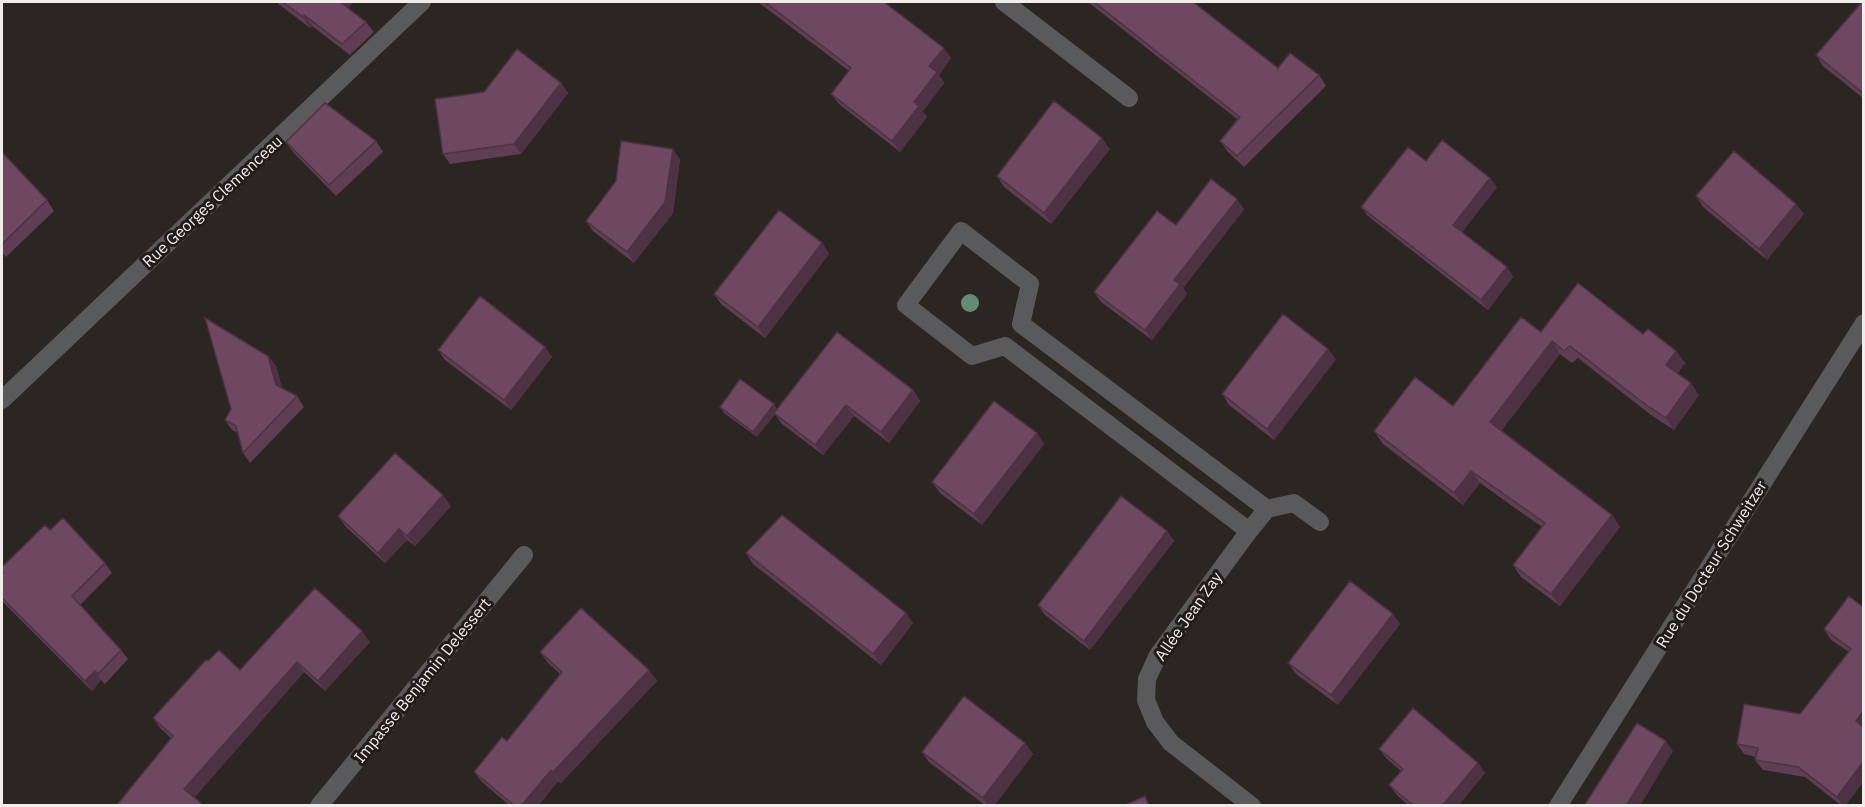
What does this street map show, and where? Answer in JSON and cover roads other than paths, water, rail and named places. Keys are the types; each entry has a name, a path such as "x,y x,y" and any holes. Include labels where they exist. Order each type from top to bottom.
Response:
{"street":[{"name":"Rue Georges Clemenceau","path":"2,400 422,2"},
{"path":"1004,2 1129,98"},
{"path":"961,231 1030,284 1021,324 1005,346 972,356 906,306 961,231"},
{"name":"Rue du Docteur Schweitzer","path":"1558,806 1863,323"},
{"path":"1021,324 1267,509 1294,503 1320,522"},
{"path":"1005,346 1249,531"},
{"path":"1130,441 1146,418"},
{"name":"Allée Jean Zay","path":"1252,806 1171,743 1155,722 1146,700 1147,680 1158,655 1267,509"},
{"name":"Impasse Benjamin Delessert","path":"319,806 524,555"}]}
